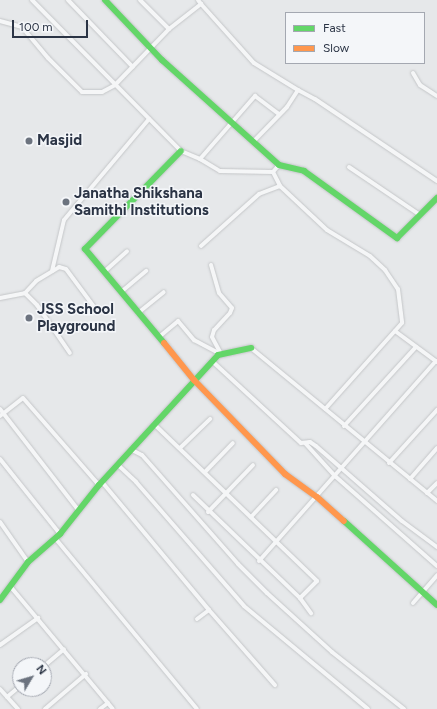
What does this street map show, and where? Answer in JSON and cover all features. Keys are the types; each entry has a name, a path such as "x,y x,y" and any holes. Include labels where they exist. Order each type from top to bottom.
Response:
{"street":[{"path":"32,0 181,151 200,159 220,171 273,172"},
{"path":"68,0 133,66"},
{"path":"105,0 151,49 279,165 304,171 396,238 437,198"},
{"path":"140,0 169,29"},
{"path":"198,0 254,63 298,90 315,98 437,181"},
{"path":"0,20 22,27 48,58 82,92 102,92 115,85 169,29 201,4"},
{"path":"413,73 420,85 437,96"},
{"path":"253,142 279,114 288,107 298,90"},
{"path":"200,159 230,122 255,96 279,114"},
{"path":"52,271 64,220 149,119"},
{"path":"181,151 86,249 194,380 285,474 317,497 437,606"},
{"path":"273,172 279,165"},
{"path":"349,167 420,215"},
{"path":"273,172 280,186 327,230 370,256 385,270 398,289 402,323 325,409"},
{"path":"201,246 259,194 280,186"},
{"path":"104,272 127,251"},
{"path":"211,265 219,293 232,308 230,313 214,330 212,337 221,354"},
{"path":"0,298 25,293 36,281 59,267 66,270 95,308"},
{"path":"121,292 146,271"},
{"path":"138,313 164,292"},
{"path":"25,293 37,305 70,353"},
{"path":"159,337 178,321 194,340 221,354"},
{"path":"258,561 277,543 437,361 395,331"},
{"path":"344,426 416,347"},
{"path":"0,600 28,562 58,536 101,484 194,380 212,361 221,354 251,348 364,443 437,501"},
{"path":"212,361 301,443 305,444 335,476 437,566"},
{"path":"79,511 1,413 23,398 101,484 275,685"},
{"path":"389,463 437,410"},
{"path":"180,448 210,419"},
{"path":"154,425 227,493 317,582 300,598"},
{"path":"305,444 310,442 316,446 341,470 437,547"},
{"path":"205,472 233,443"},
{"path":"410,479 437,448"},
{"path":"132,450 142,454 238,564 267,593 332,652 404,709"},
{"path":"0,460 58,536 197,709"},
{"path":"118,465 136,482 244,606 368,709"},
{"path":"208,512 253,465"},
{"path":"427,494 437,483"},
{"path":"251,517 276,490"},
{"path":"193,495 208,512 258,561 300,598 311,613"},
{"path":"0,522 28,562"},
{"path":"413,604 437,575"},
{"path":"10,586 86,674 113,709"},
{"path":"197,619 209,610"},
{"path":"0,645 38,618"},
{"path":"52,659 64,649"},
{"path":"45,709 86,674"},
{"path":"0,689 18,709"},
{"path":"7,697 12,693"},
{"path":"100,709 108,702"}],"traffic: fast":[{"path":"105,0 162,60 279,165 304,171 397,238 437,198"},
{"path":"164,343 85,249 181,151"},
{"path":"0,600 28,562 60,534 99,485 218,355 251,348"},
{"path":"344,521 437,605"}],"traffic: slow":[{"path":"164,343 194,380 285,474 317,497 344,521"}],"place":[{"name":"Masjid","path":"29,141"},
{"name":"Janatha Shikshana Samithi Institutions","path":"66,202"},
{"name":"JSS School Playground","path":"29,318"}]}
